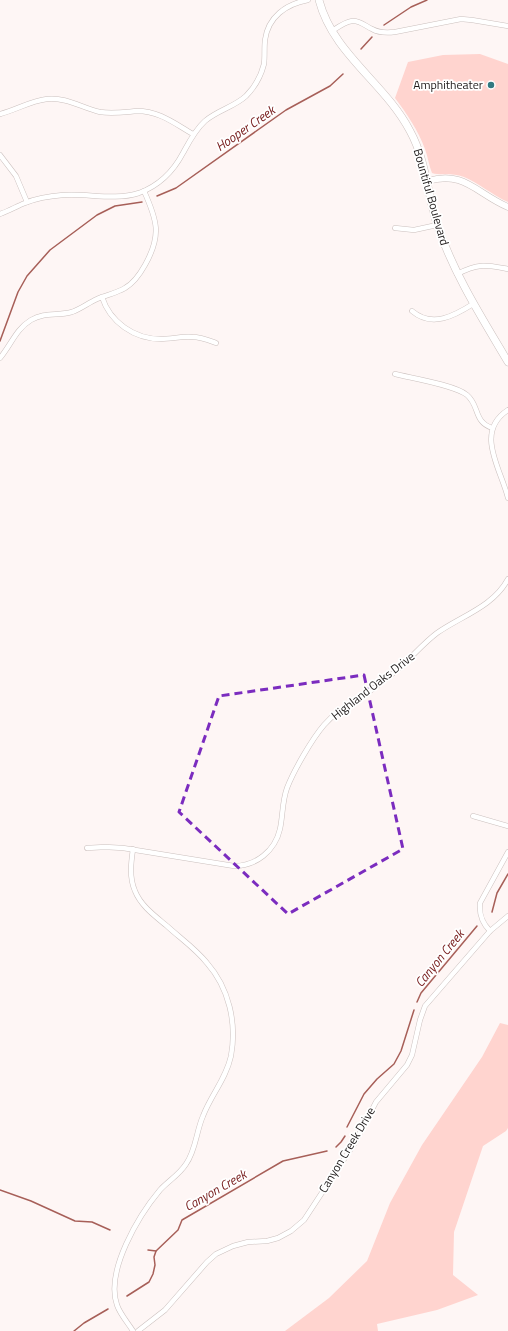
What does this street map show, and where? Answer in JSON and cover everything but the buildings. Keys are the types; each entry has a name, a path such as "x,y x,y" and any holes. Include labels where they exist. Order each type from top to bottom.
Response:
{"main road":[{"name":"Bountiful Boulevard","path":"319,0 324,15 342,46 391,102 404,120 418,147 428,181 437,225 456,274 508,362"}],"street":[{"path":"0,214 27,202 45,197 64,195 120,197 144,191 159,182 172,170 193,134 208,119 218,112 239,102 251,91 262,71 266,35 274,18 284,8 294,3 308,0"},
{"path":"332,31 346,23 353,21 360,22 375,30 387,33 461,20 508,26"},
{"path":"0,114 42,100 63,100 103,112 116,113 138,111 153,113 167,118 193,134"},
{"path":"0,155 16,176 27,202"},
{"path":"428,181 447,178 458,180 508,207"},
{"path":"0,358 20,329 31,320 44,315 75,311 133,283 141,273 152,251 156,236 156,221 144,191"},
{"path":"394,228 414,230 437,225"},
{"path":"456,274 472,267 482,265 508,270"},
{"path":"102,297 106,308 117,321 126,329 138,334 160,339 180,336 194,337 216,343"},
{"path":"412,311 422,318 432,320 442,319 457,314 473,304"},
{"path":"394,374 452,388 464,393 471,400 481,422 492,428"},
{"path":"508,410 500,416 492,428 491,443 508,498"},
{"name":"Highland Oaks Drive","path":"87,848 114,847 132,849 234,866 247,864 262,857 272,847 278,835 282,805 290,782 318,733 328,720 338,711 372,690 394,673 437,634 492,600 508,579"},
{"path":"473,816 508,826"},
{"path":"132,849 131,873 137,896 151,913 203,958 213,970 223,987 228,1000 233,1033 231,1057 226,1072 204,1114 191,1155 182,1170 157,1194 133,1230 122,1254 117,1278 116,1297 118,1306 133,1331"},
{"path":"490,931 482,922 480,903 508,852"},
{"name":"Canyon Creek Drive","path":"138,1331 165,1310 216,1254 233,1246 248,1242 267,1241 282,1236 291,1231 304,1220 354,1144 376,1102 407,1065 412,1055 421,1016 425,1006 490,931 508,916"}],"highlighted area":[{"path":"364,675 403,849 288,914 179,812 219,696"}],"shaded area":[{"path":"480,54 508,64 508,202 464,177 432,173 419,135 395,98 408,62 443,55"},
{"path":"500,1023 508,1025 508,1128 506,1131 483,1146 454,1232 453,1275 478,1295 437,1310 377,1324 378,1331 285,1331 329,1298 367,1261 390,1203 422,1145 482,1057"}],"waterway":[{"name":"Hooper Creek","path":"384,25 411,7 427,0"},
{"name":"Hooper Creek","path":"361,49 372,37"},
{"name":"Hooper Creek","path":"157,196 176,188 286,110 330,86 343,74"},
{"name":"Hooper Creek","path":"0,341 18,292 27,276 50,250 97,215 115,206 142,202"},
{"name":"Canyon Creek","path":"492,912 497,893 508,874"},
{"name":"Canyon Creek","path":"417,1002 421,993 477,926"},
{"name":"Canyon Creek","path":"347,1127 364,1094 377,1079 394,1064 401,1051 414,1010"},
{"name":"Canyon Creek","path":"336,1147 345,1136"},
{"name":"Canyon Creek","path":"127,1296 149,1282 153,1274 155,1265 154,1257 156,1251 178,1230 182,1220 283,1161 327,1151"},
{"path":"0,1190 31,1201 75,1221 92,1222 110,1230"},
{"name":"Canyon Creek","path":"148,1250 156,1251"},
{"name":"Canyon Creek","path":"74,1331 84,1323 108,1309"}],"place":[{"name":"Amphitheater","path":"491,85"}]}
